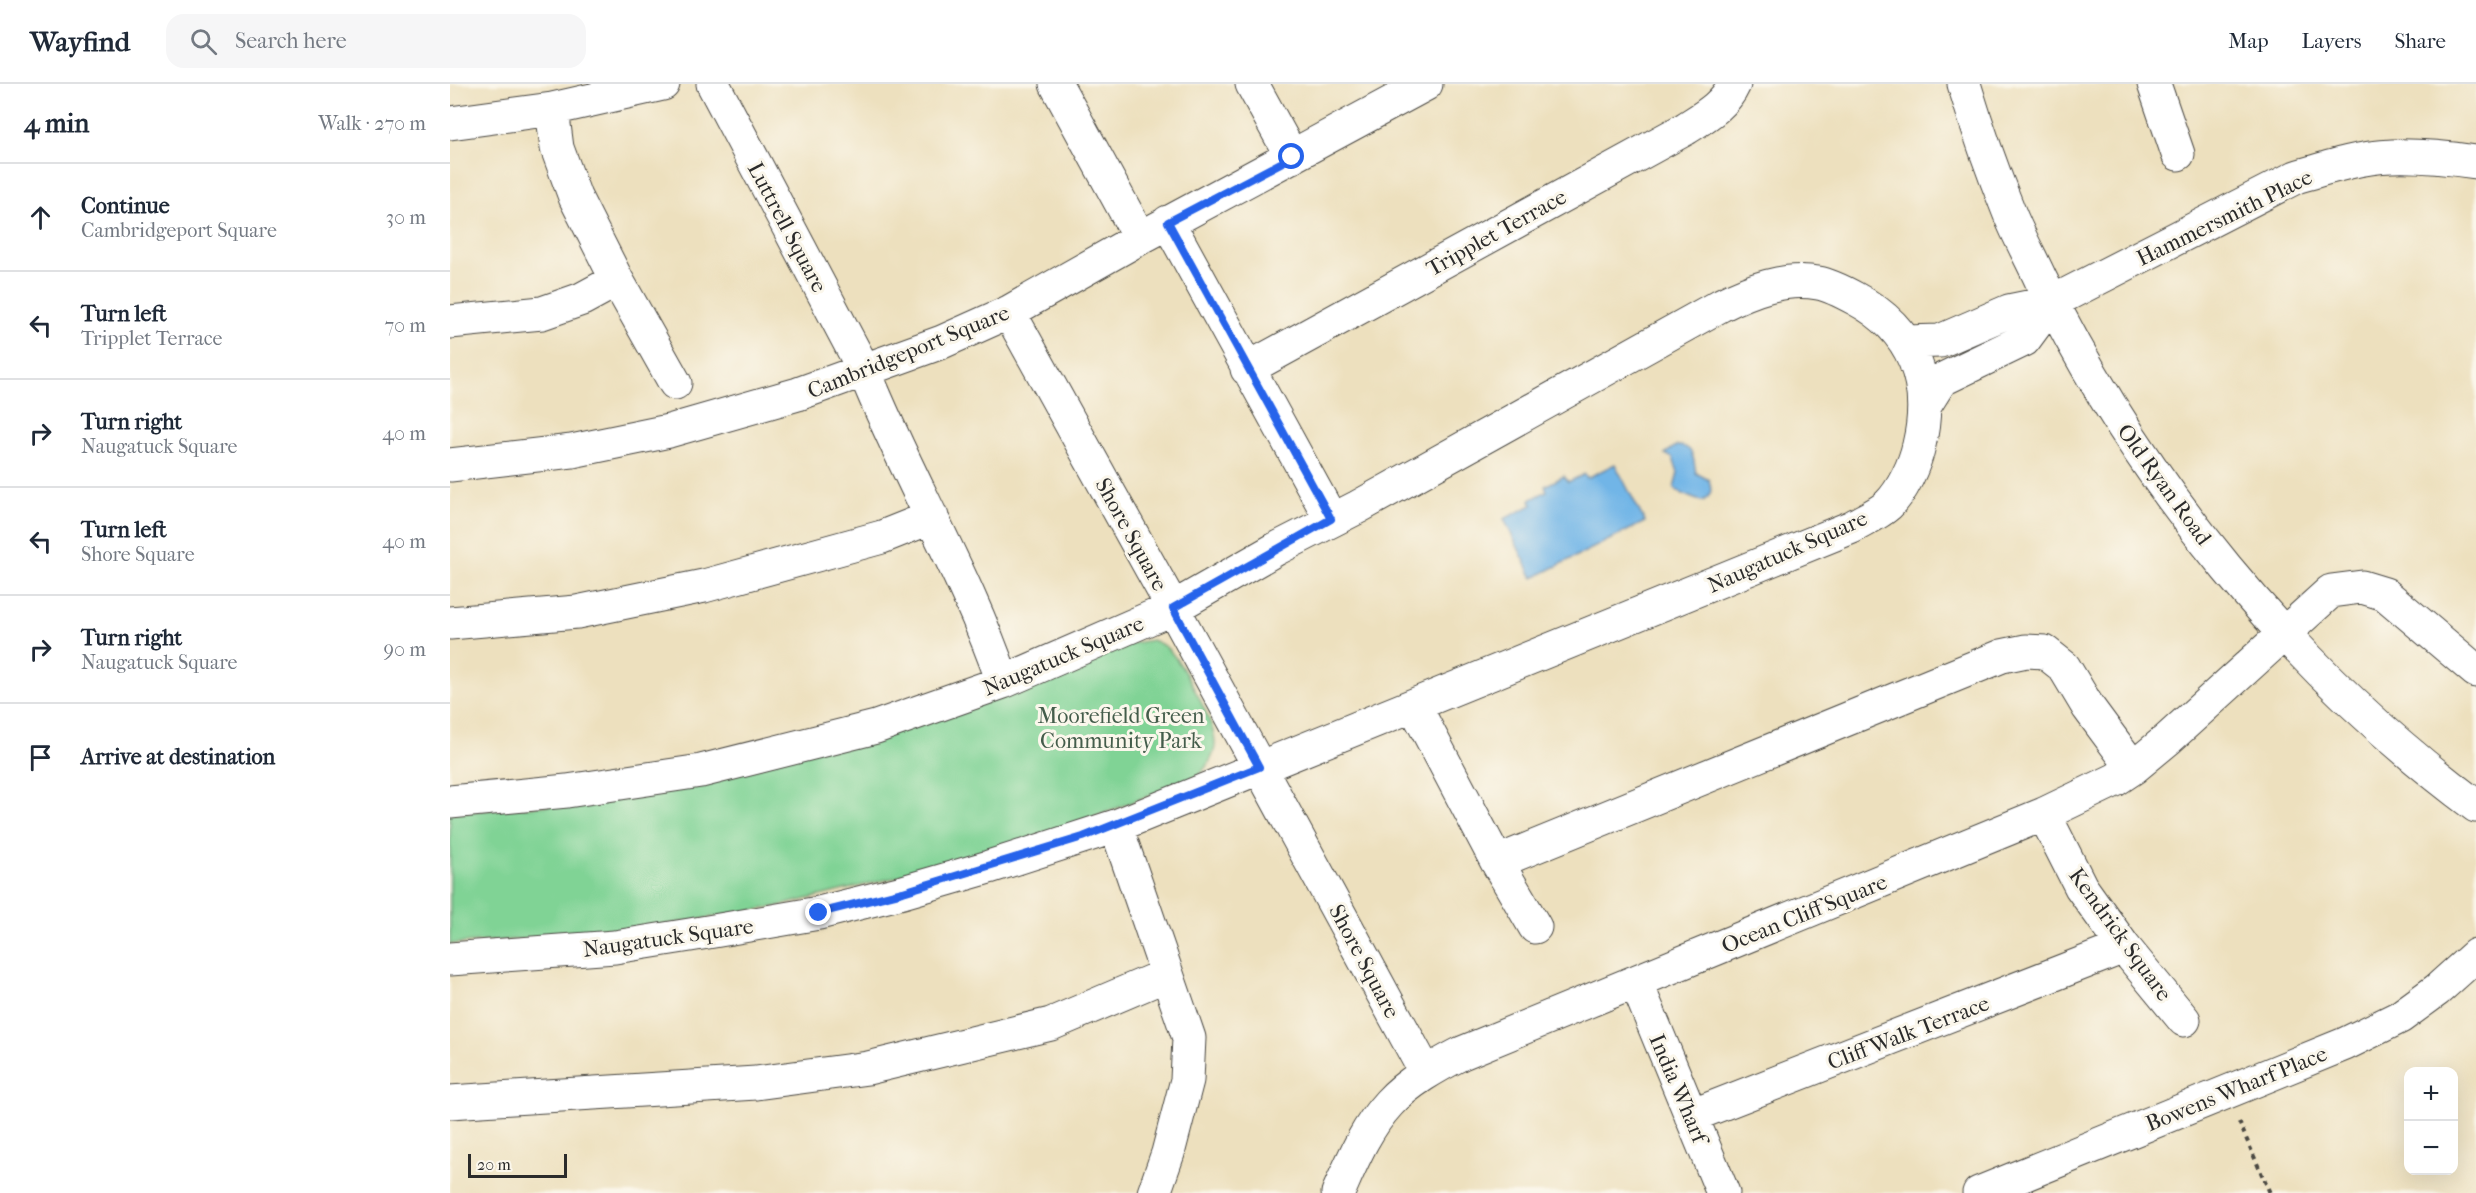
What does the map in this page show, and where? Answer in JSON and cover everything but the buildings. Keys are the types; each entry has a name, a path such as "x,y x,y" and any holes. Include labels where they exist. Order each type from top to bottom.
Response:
{"street":[{"path":"450,123 552,108 663,84"},
{"name":"Luttrell Square","path":"713,84 864,370 883,417 988,638 1003,682"},
{"path":"1056,84 1248,369 1331,519"},
{"path":"1252,84 1292,157"},
{"name":"Cambridgeport Square","path":"450,465 572,451 730,416 942,342 1009,312 1154,230 1426,84"},
{"name":"Tripplet Terrace","path":"1248,369 1684,129 1717,108 1734,84"},
{"name":"Old Ryan Road","path":"1964,84 1983,146 2010,215 2052,302 2093,378 2139,451 2196,532 2284,632 2332,681 2390,735 2476,806"},
{"path":"2154,84 2178,154"},
{"path":"552,108 555,140 561,163 575,197 617,280 675,383"},
{"name":"Hammersmith Place","path":"1906,342 1940,341 2009,311 2052,302 2296,177 2335,165 2390,156 2436,157 2476,162"},
{"path":"450,322 542,313 582,299 617,280"},
{"name":"Naugatuck Square","path":"450,802 567,791 701,771 876,728 1003,682 1173,608 1721,305 1774,284 1818,283 1877,310 1906,342 1923,382 1922,434 1914,466 1888,505 1852,527 1116,826 914,889 819,913 615,947 450,959"},
{"name":"Hammersmith Place","path":"1924,407 1941,380 2024,340 2052,302"},
{"name":"Shore Square","path":"1009,312 1426,1073"},
{"path":"450,623 578,612 704,586 882,537 932,517"},
{"name":"Ocean Cliff Square","path":"1338,1193 1366,1135 1389,1102 1426,1073 1462,1053 2044,814 2115,780 2168,739 2331,591 2362,587 2385,594 2476,671"},
{"path":"1497,861 2002,656 2026,651 2045,652 2064,667 2088,707 2133,768"},
{"path":"1414,705 1535,927"},
{"name":"Kendrick Square","path":"2044,814 2081,887 2124,947 2184,1020"},
{"path":"1116,826 1189,1038 1187,1080 1168,1153 1154,1193"},
{"name":"Cliff Walk Terrace","path":"1691,1116 2124,947"},
{"name":"Bowens Wharf Place","path":"1979,1193 2345,1044 2400,1017 2437,990 2476,955"},
{"path":"450,1102 756,1083 868,1068 1051,1024 1166,975"},
{"name":"India Wharf","path":"1636,982 1724,1193"}],"path":[{"path":"2226,1091 2270,1193"}],"green space":[{"name":"Moorefield Green Community Park","path":"1152,640 1168,649 1174,656 1197,694 1214,735 1215,749 1206,767 1195,778 1091,818 967,860 775,907 671,924 573,936 450,944 450,813 567,804 1127,644"}],"water":[{"path":"1676,446 1690,450 1696,473 1709,480 1710,492 1703,501 1687,496 1674,488 1678,473 1673,458 1665,454"},
{"path":"1615,464 1645,522 1533,578 1504,519 1532,505 1530,500 1547,491 1545,486 1564,476 1568,482 1585,474 1587,478"}],"route":[{"path":"819,913 903,892 1083,837 1116,826 1259,767 1173,608 1331,519 1168,222 1292,157"}]}
